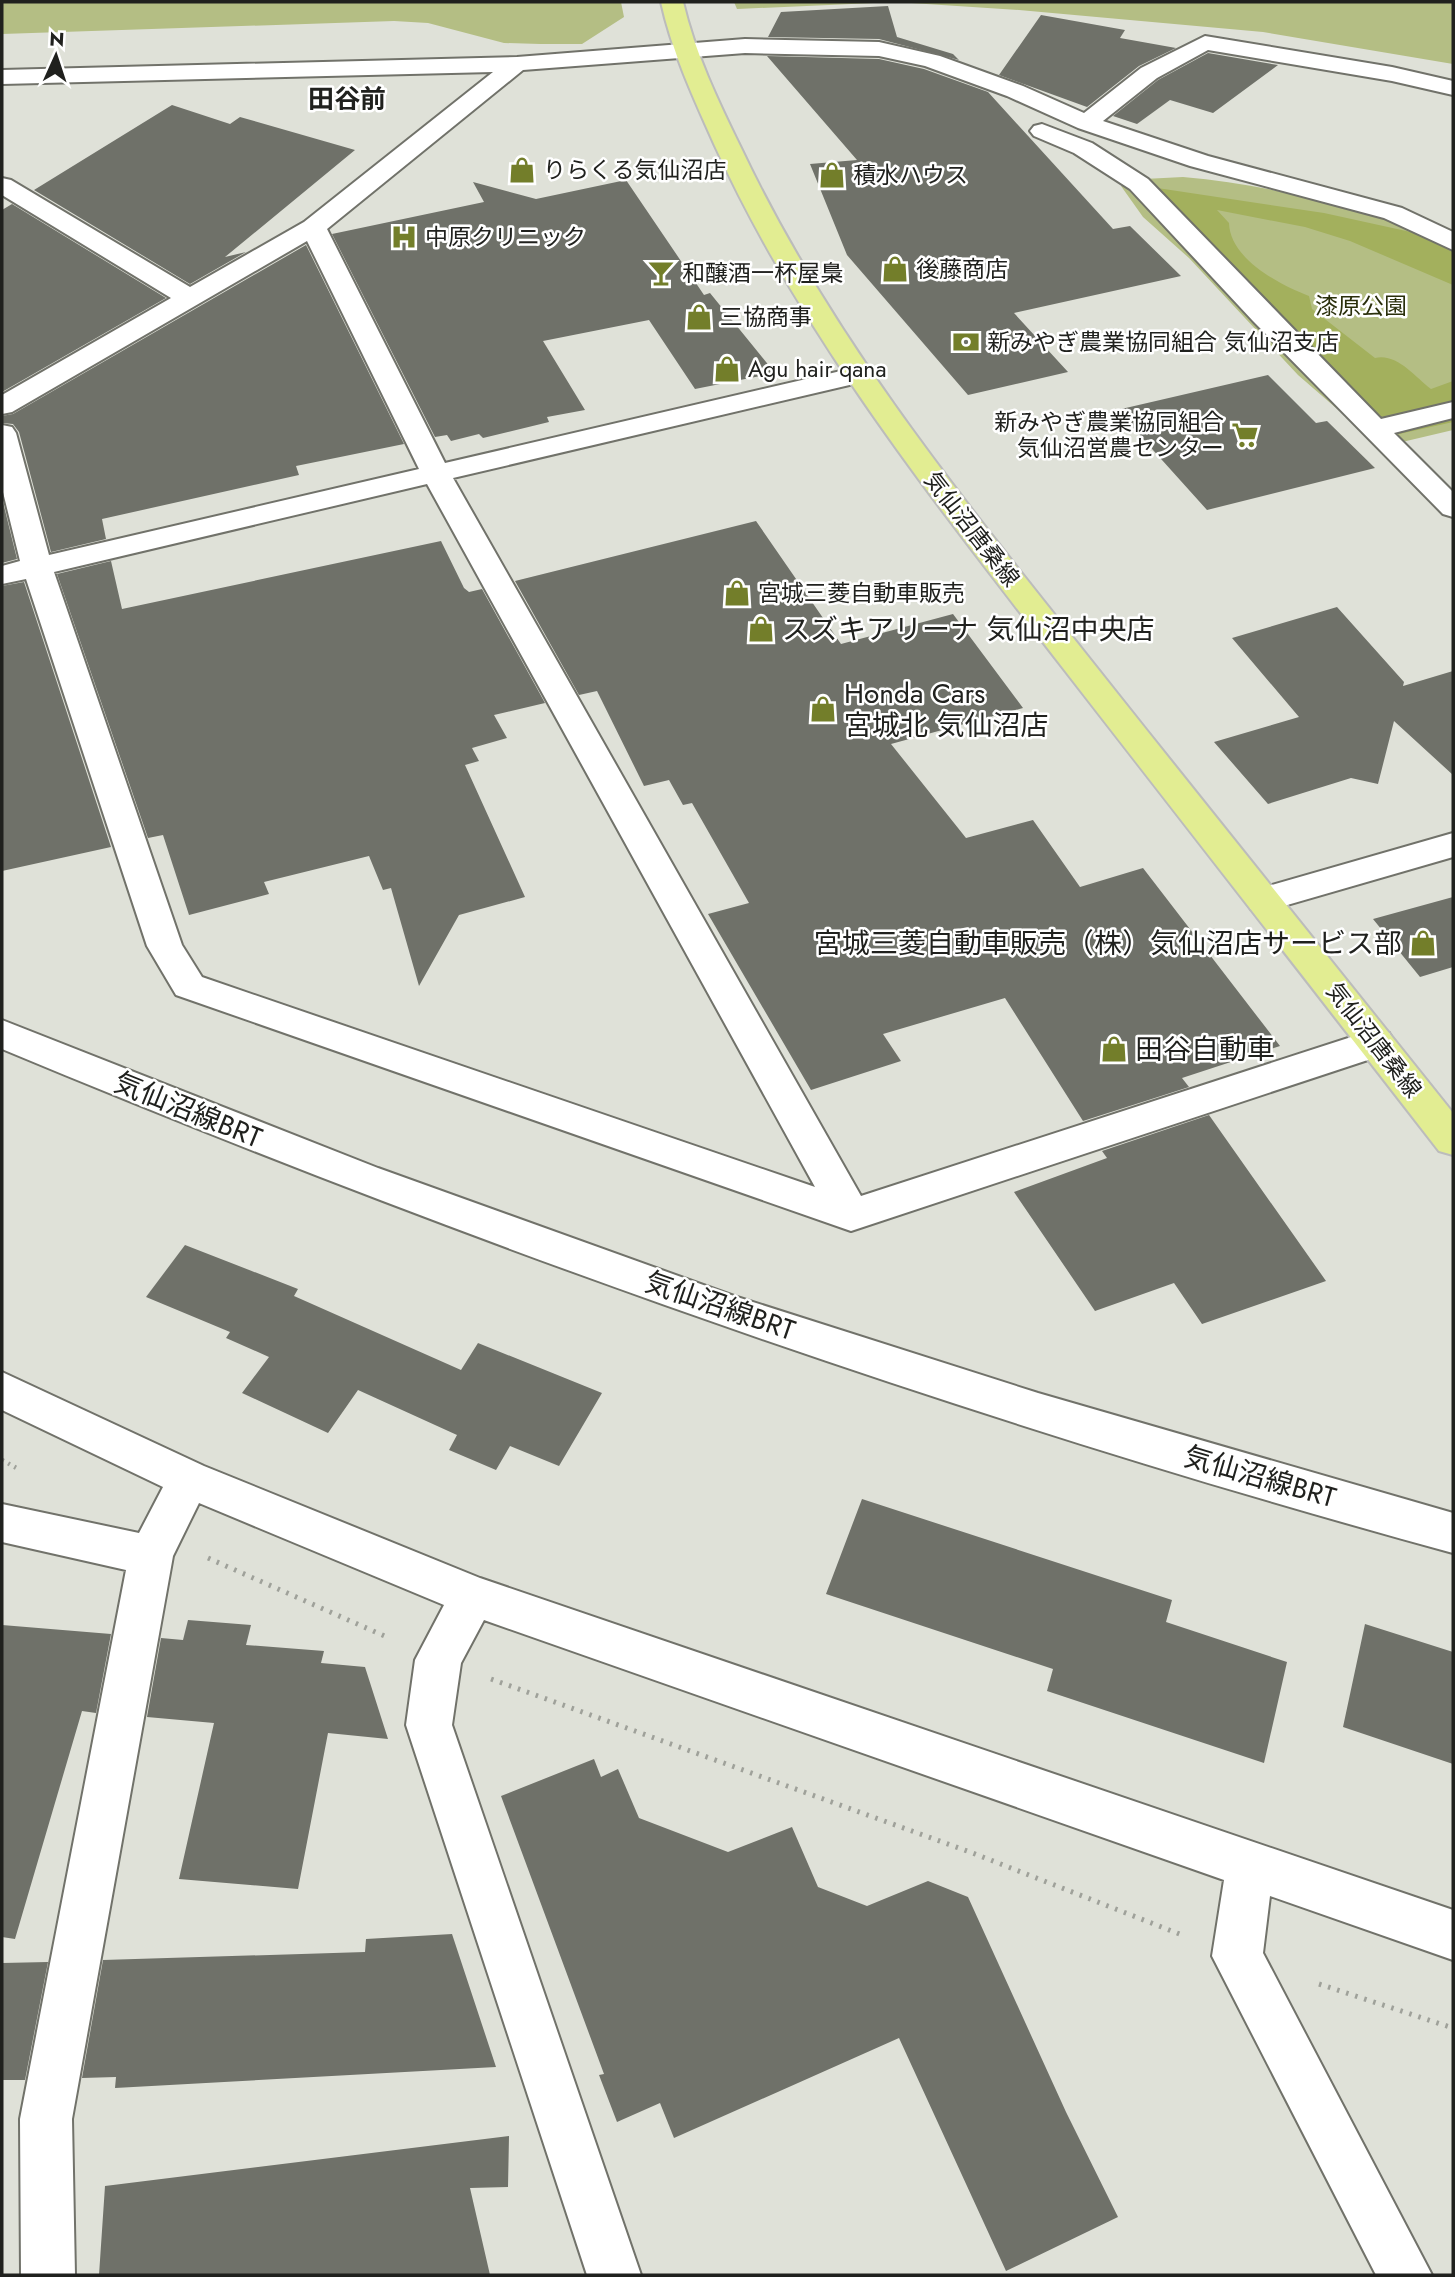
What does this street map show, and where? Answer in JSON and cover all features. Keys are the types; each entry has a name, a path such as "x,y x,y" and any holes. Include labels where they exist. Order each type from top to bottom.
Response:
{"main road":[{"name":"気仙沼唐桑線","path":"672,4 686,50 728,150 785,262 858,375 945,496 1453,1140"}],"street":[{"path":"1086,123 1149,73 1205,43 1392,74 1453,88"},
{"path":"2,77 517,64 745,46 879,49 932,61 1015,90 1086,123 1199,161 1394,213 1446,238"},
{"path":"2,406 313,227 517,64"},
{"path":"1025,124 1083,148 1139,184 1453,508"},
{"path":"2,185 190,298"},
{"path":"313,227 436,474 851,1215"},
{"path":"2,575 858,375"},
{"path":"1374,429 1453,410"},
{"path":"2,433 37,566 165,946 189,986 851,1215 1376,1043"},
{"path":"1263,900 1453,845"},
{"name":"気仙沼線BRT","path":"2,1034 188,1112 427,1204 688,1297 977,1392 1453,1533"},
{"path":"2,1390 189,1479 472,1596 1453,1935"},
{"path":"48,2275 46,2119 155,1546 189,1479"},
{"path":"2,1523 155,1546"},
{"path":"472,1596 438,1660 429,1725 614,2275"},
{"path":"1250,1867 1237,1956 1405,2275"}],"path":[{"path":"2,1460 25,1473"},
{"path":"155,1546 438,1660 970,1852 1237,1956 1453,2028"}],"green space":[{"path":"2,2 621,2 624,17 582,44 504,43 428,23 394,21 2,34"},
{"path":"734,2 896,2 737,9"},
{"path":"896,2 1453,2 1453,64 1263,32"},
{"name":"漆原公園","path":"1183,177 1248,185 1311,198 1436,231 1453,240 1453,430 1381,447 1298,375 1189,258 1143,217 1121,186 1144,179"},
{"path":"1144,186 1324,213 1429,236 1453,249 1453,285 1350,241 1305,227 1217,210 1229,223 1238,248 1247,259 1271,278 1309,296 1312,309 1375,358 1383,357 1398,362 1431,389 1453,381 1453,422 1386,437 1147,209 1132,189"}],"building":[{"path":"888,6 897,37 953,54 959,60 879,39 768,37 781,12"},
{"path":"1041,15 1125,30 1120,38 1176,48 1139,66 1087,107 999,75"},
{"path":"1208,53 1278,65 1213,113 1170,100 1137,124 1113,116 1158,80"},
{"path":"767,56 879,59 924,69 988,92 1113,229 1130,226 1181,276 1014,313 1068,372 968,395 847,255 810,164 857,160"},
{"path":"172,105 230,124 240,117 355,150 225,257 246,252 190,284 34,190"},
{"path":"626,180 704,295 710,293 775,373 695,389 649,320 543,341 585,410 547,417 549,422 483,438 479,434 451,441 447,435 435,437 332,234 484,202 473,182 536,199"},
{"path":"12,204 166,298 2,392 2,210"},
{"path":"306,245 404,444 296,466 299,475 102,519 106,539 51,552 19,432 13,424 2,423 2,416 13,414"},
{"path":"1268,375 1316,423 1327,421 1375,468 1207,510 1117,410"},
{"path":"2,498 17,559 2,563"},
{"path":"756,521 841,644 953,614 1023,708 891,744 966,838 1033,820 1080,887 1143,868 1280,1046 1182,1078 1189,1087 1083,1121 1005,998 883,1034 901,1061 811,1090 708,914 749,903 692,803 683,805 669,780 644,786 597,691 579,695 515,581"},
{"path":"441,541 464,588 469,592 482,589 545,703 494,715 507,738 472,748 479,761 465,765 525,897 459,915 419,986 391,888 383,890 369,856 264,882 269,894 189,915 163,835 148,838 57,574 111,561 122,609"},
{"path":"24,582 111,847 2,871 2,586"},
{"path":"1337,607 1404,682 1403,686 1453,671 1453,775 1394,721 1378,784 1351,778 1268,804 1214,742 1299,717 1232,638"},
{"name":"宮城三菱自動車販売（株）気仙沼店サービス部","path":"1453,897 1453,967 1420,977 1373,919"},
{"path":"1209,1115 1326,1281 1202,1324 1174,1283 1095,1311 1014,1192 1107,1158 1102,1151"},
{"path":"185,1245 298,1289 294,1296 461,1370 478,1343 602,1393 559,1466 510,1446 496,1470 449,1450 457,1435 358,1390 328,1433 242,1393 269,1357 226,1338 230,1332 146,1297"},
{"path":"862,1499 1172,1600 1166,1622 1287,1662 1264,1763 1047,1691 1053,1669 826,1594"},
{"path":"188,1620 251,1625 246,1645 324,1651 321,1663 365,1667 388,1739 328,1733 298,1889 179,1879 214,1723 147,1717 161,1638 183,1640"},
{"path":"1365,1624 1453,1652 1453,1764 1343,1727"},
{"path":"2,1625 111,1634 96,1713 82,1711 15,1939 2,1937"},
{"path":"594,1759 601,1777 618,1769 639,1818 728,1852 792,1827 818,1887 867,1906 928,1881 968,1897 1066,2112 1118,2217 1006,2271 899,2038 674,2138 660,2103 617,2122 599,2075 604,2074 501,1796"},
{"path":"452,1934 496,2067 115,2088 116,2077 82,2078 103,1960 365,1952 366,1939"},
{"path":"48,1962 25,2080 2,2080 2,1963"},
{"path":"509,2136 508,2187 470,2188 490,2275 99,2275 105,2186"}],"place":[{"name":"りらくる気仙沼店","path":"522,170"},
{"name":"積水ハウス","path":"832,175"},
{"name":"中原クリニック","path":"404,237"},
{"name":"後藤商店","path":"895,269"},
{"name":"和醸酒一杯屋梟","path":"661,273"},
{"name":"三協商事","path":"699,317"},
{"name":"新みやぎ農業協同組合 気仙沼支店","path":"966,342"},
{"name":"Agu hair qana","path":"727,369"},
{"name":"新みやぎ農業協同組合 気仙沼営農センター","path":"1245,435"},
{"name":"宮城三菱自動車販売","path":"737,593"},
{"name":"スズキアリーナ 気仙沼中央店","path":"761,629"},
{"name":"Honda Cars 宮城北 気仙沼店","path":"823,709"},
{"name":"宮城三菱自動車販売（株）気仙沼店サービス部","path":"1423,943"},
{"name":"田谷自動車","path":"1114,1049"}],"district":[{"name":"田谷前","path":"347,99"}]}
